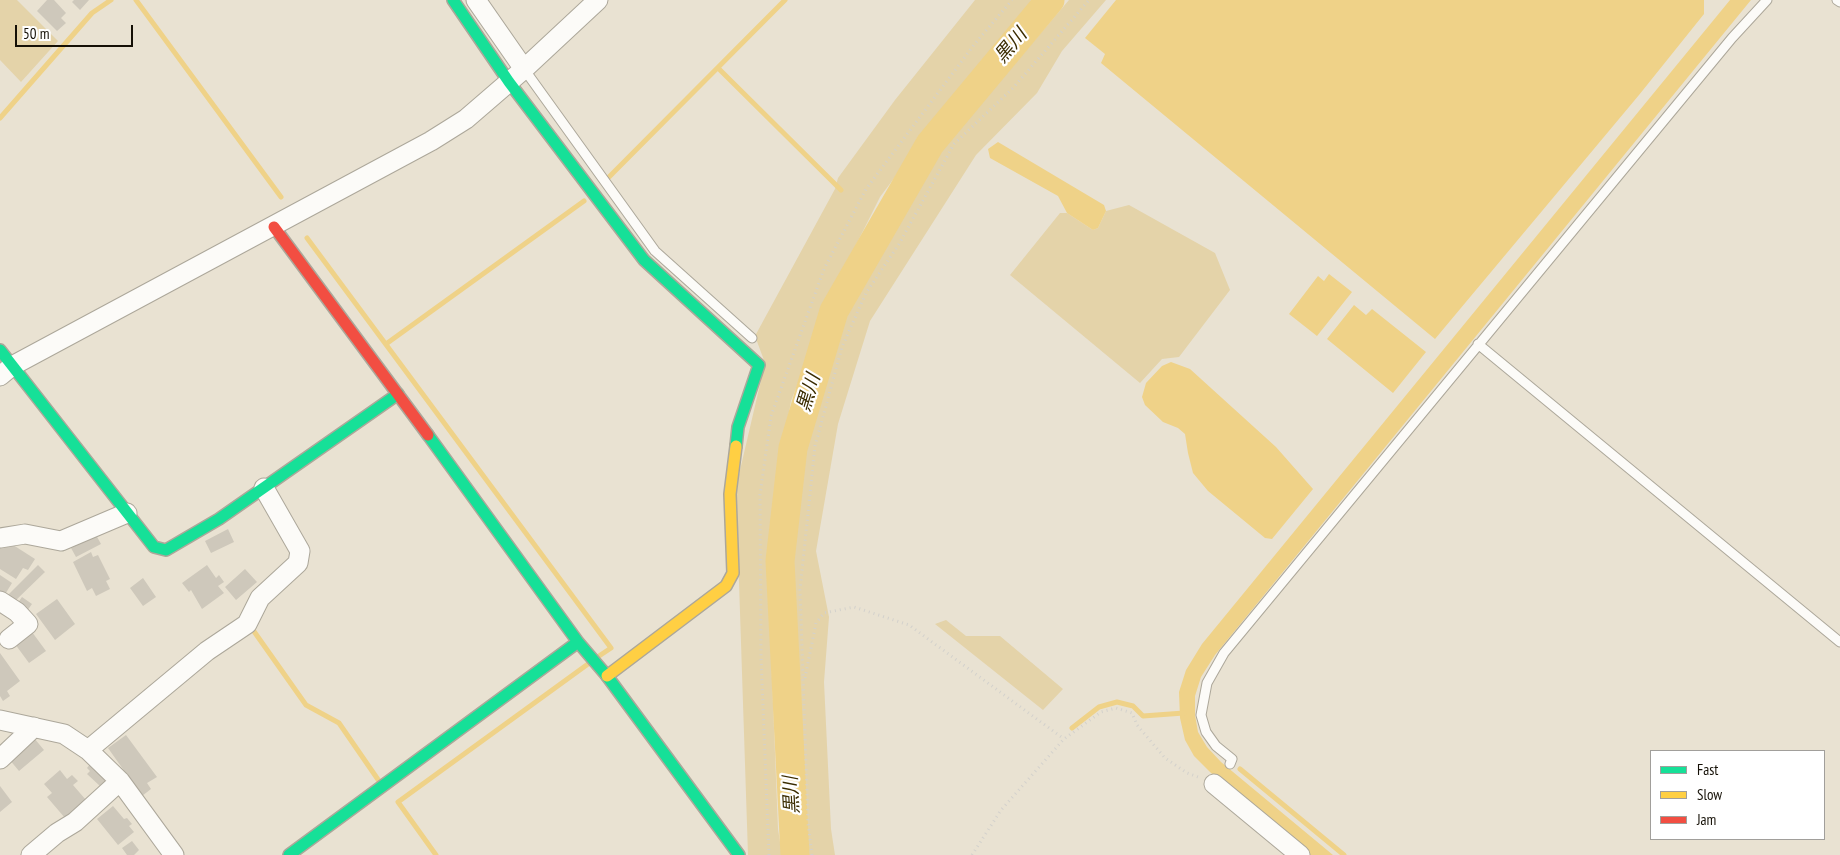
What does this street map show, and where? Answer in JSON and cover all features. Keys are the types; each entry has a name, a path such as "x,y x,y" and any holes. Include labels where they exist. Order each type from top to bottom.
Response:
{"street":[{"path":"453,0 509,82 644,260 759,365 738,427 730,494 733,573 726,586 607,676"},
{"path":"476,0 524,68"},
{"path":"6,371 431,142 466,119 598,0"},
{"path":"285,220 398,394 578,642 607,676 739,855"},
{"path":"0,350 6,371 154,547 166,550 220,519 398,394"},
{"path":"88,750 207,651 247,624 260,598 298,563 300,551 264,488"},
{"path":"0,538 25,534 61,541 127,513"},
{"path":"0,601 18,612 28,624 9,638"},
{"path":"289,855 578,642"},
{"path":"0,720 64,734 88,750 120,781 174,855"},
{"path":"0,759 34,726"},
{"path":"31,855 57,833 75,822 120,781"},
{"path":"1214,784 1300,855"}],"lane":[{"path":"1230,764 1232,759 1216,746 1206,732 1202,715 1207,683 1224,653 1478,344 1732,38 1766,0"},
{"path":"524,68 655,251 752,338"},
{"path":"1478,344 1840,642"}],"path":[{"path":"769,855 761,658 760,495 771,416 824,269 866,189 973,46 1012,0"},
{"path":"812,855 808,823 800,590 815,446 842,347 866,292 900,244 954,144 1013,88 1089,0"},
{"path":"803,684 816,623 824,613 854,607 909,625 1064,739"},
{"path":"972,855 1001,810 1064,739 1101,712 1116,708 1132,713 1137,725 1165,758 1187,773 1214,784"}],"shaded area":[{"path":"0,0 17,0 58,41 21,82 0,60"},
{"path":"975,0 1037,0 981,62 880,197 834,289 791,401 780,462 771,653 778,829 782,855 748,855 739,582 734,496 765,363 755,336 835,189 838,178 895,100"},
{"path":"1069,0 1106,0 1062,51 1037,93 976,155 870,321 838,424 816,551 829,617 824,682 831,829 835,855 800,855 789,594 803,445 830,343 853,290 943,137 998,83"},
{"path":"1116,0 1704,0 1704,14 1639,95 1435,339 1101,63 1105,54 1085,38"},
{"path":"1730,0 1751,0 1215,655 1201,677 1195,696 1195,715 1198,732 1207,747 1221,762 1333,855 1309,855 1211,773 1194,756 1185,740 1180,718 1179,692 1186,670 1202,644"},
{"path":"998,142 1104,205 1106,211 1098,228 1093,230 1067,213 1058,196 990,158 988,149"},
{"path":"1129,205 1215,253 1230,290 1179,357 1162,359 1140,383 1010,275 1060,213 1067,213 1093,230 1098,228 1106,211"},
{"path":"1329,274 1352,292 1317,336 1289,314 1318,276 1324,281"},
{"path":"1354,305 1366,315 1372,309 1426,352 1393,393 1327,339"},
{"path":"1171,362 1190,369 1276,447 1313,489 1272,539 1265,538 1208,491 1193,473 1185,434 1178,428 1163,422 1145,405 1142,397 1146,383 1162,366"},
{"path":"946,620 966,636 1000,636 1063,689 1043,710 935,624"}],"building":[{"path":"47,0 54,0 66,13 61,18 66,23 57,31 37,11"},
{"path":"74,0 89,0 80,10 72,2"},
{"path":"228,529 234,542 211,553 205,541"},
{"path":"96,535 101,544 76,557 71,548"},
{"path":"10,543 35,559 28,570 23,568 16,579 0,569 0,544"},
{"path":"91,552 93,557 98,555 110,579 106,581 110,589 96,596 92,588 87,591 73,562"},
{"path":"38,565 45,572 14,602 8,595"},
{"path":"207,565 216,578 219,575 224,582 218,586 224,593 202,609 191,590 189,592 182,583"},
{"path":"245,569 257,582 236,600 225,587"},
{"path":"0,575 12,583 4,596 0,593"},
{"path":"143,578 156,597 143,606 130,588"},
{"path":"22,597 32,604 27,611 17,604"},
{"path":"57,599 75,624 55,640 36,614"},
{"path":"32,632 46,651 29,663 15,644"},
{"path":"0,653 20,681 7,691 10,696 3,701 0,696"},
{"path":"126,735 157,777 147,783 151,789 142,796 108,748"},
{"path":"34,738 44,750 19,771 9,759"},
{"path":"91,763 108,780 101,787 87,774 90,771 87,768"},
{"path":"60,770 67,779 72,775 78,781 73,785 86,800 65,818 47,797 52,793 44,784"},
{"path":"0,786 12,802 0,812"},
{"path":"113,806 124,819 127,818 132,824 129,826 134,832 118,845 97,819"},
{"path":"132,841 139,850 134,855 127,855 122,848"}],"waterway":[{"path":"0,118 92,13 111,0"},
{"path":"136,0 281,197"},
{"path":"609,177 785,0"},
{"name":"黒川","path":"795,855 780,561 793,448 834,311 930,144 1050,0"},
{"path":"718,68 841,190"},
{"path":"386,344 584,201"},
{"path":"307,238 611,648 599,656"},
{"path":"253,630 306,705 339,723 379,781"},
{"path":"436,855 398,802 588,664"},
{"path":"1072,728 1099,707 1117,702 1133,706 1143,716 1184,713"},
{"path":"1240,769 1344,855"}],"traffic: fast":[{"path":"453,0 509,82 644,260 759,365 738,427 736,446"},
{"path":"0,350 154,547 166,550 219,519 398,394"},
{"path":"428,435 578,642 607,676 739,855"},
{"path":"289,855 578,642"}],"traffic: slow":[{"path":"607,676 726,586 733,573 730,494 736,446"}],"traffic: jam":[{"path":"274,227 428,435"}]}
